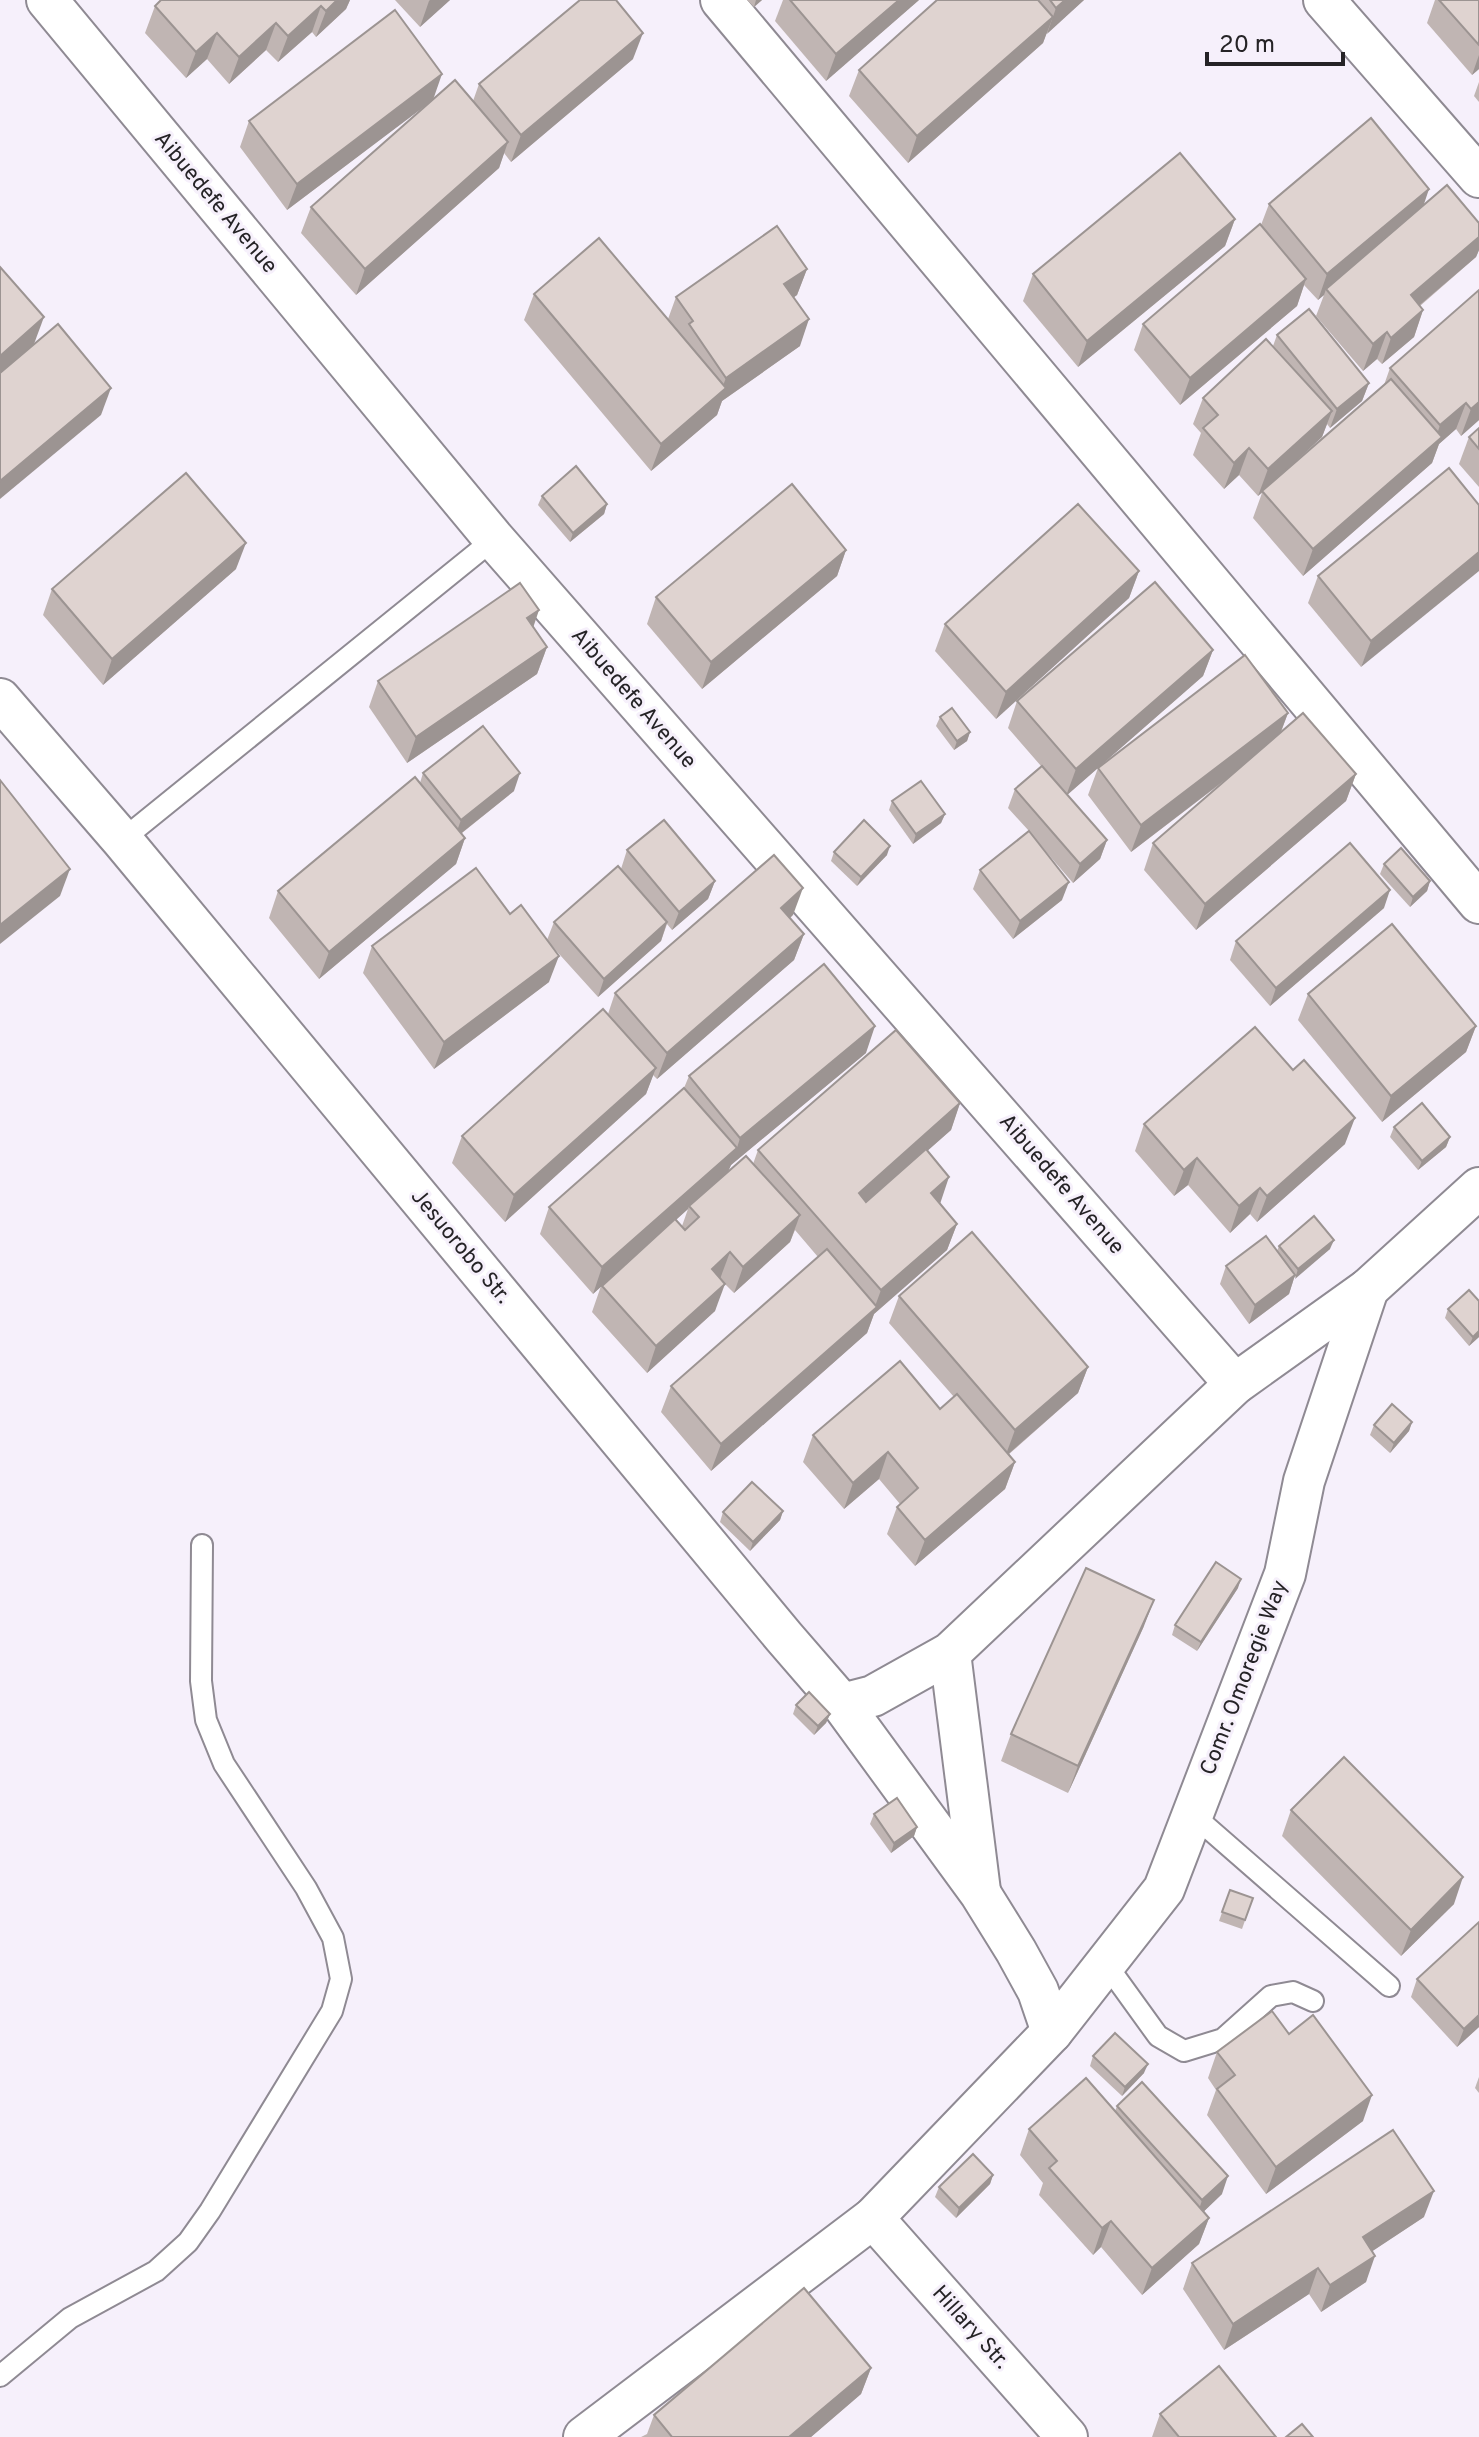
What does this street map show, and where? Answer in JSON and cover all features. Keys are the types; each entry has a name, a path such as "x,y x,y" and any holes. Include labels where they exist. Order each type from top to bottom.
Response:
{"street":[{"name":"Aibuedefe Avenue","path":"47,0 494,539 1235,1384"},
{"path":"721,0 1479,903"},
{"path":"1336,4 1479,177"},
{"name":"Jesuorobo Str.","path":"0,699 122,840 763,1613 842,1704 980,1893 1031,1978 1052,2032"},
{"path":"842,1704 873,1696 950,1653 1235,1384 1368,1289 1479,1188"},
{"name":"Comr. Omoregie Way","path":"584,2437 873,2218 1052,2032 1164,1889 1285,1574 1304,1481 1368,1289"},
{"path":"950,1653 980,1893"},
{"name":"Hillary Str.","path":"873,2218 1067,2437"}],"lane":[{"path":"122,840 494,539"},
{"path":"0,2376 70,2318 156,2271 188,2242 332,2011 341,1979 333,1938 306,1888 224,1764 206,1720 201,1681 202,1545"},
{"path":"1192,1814 1389,1986"},
{"path":"1106,1964 1158,2036 1184,2051 1223,2039 1271,1996 1293,1992 1313,2001"}],"building":[{"path":"161,0 337,0 326,11 321,6 288,36 276,23 239,57 217,33 196,52 155,6"},
{"path":"580,0 616,0 643,33 521,135 479,84"},
{"path":"790,0 899,0 836,54"},
{"path":"937,0 1038,0 1053,17 917,136 859,70"},
{"path":"1050,0 1065,0 1056,8"},
{"path":"1439,0 1479,0 1479,45"},
{"path":"395,10 442,74 297,184 249,121"},
{"path":"455,80 508,142 365,269 311,207"},
{"path":"1371,118 1429,189 1327,274 1269,204"},
{"path":"1180,153 1235,219 1087,341 1033,274"},
{"path":"1447,185 1479,223 1479,237 1411,295 1423,310 1391,338 1387,332 1373,344 1326,289"},
{"path":"1260,224 1306,279 1190,378 1143,324"},
{"path":"777,226 807,269 784,284 809,319 726,378 689,324 693,321 676,297"},
{"path":"599,238 726,388 661,444 534,294"},
{"path":"0,267 44,317 0,356"},
{"path":"1479,290 1479,402 1471,409 1466,403 1440,425 1390,368"},
{"path":"1309,309 1369,383 1337,409 1277,335"},
{"path":"58,324 111,388 0,481 0,373"},
{"path":"1266,339 1332,411 1268,469 1249,448 1234,463 1203,428 1218,415 1203,398"},
{"path":"1391,379 1442,437 1313,549 1262,491"},
{"path":"1479,428 1479,449 1469,437"},
{"path":"576,466 607,504 573,533 542,496"},
{"path":"1449,468 1479,505 1479,552 1371,641 1318,576"},
{"path":"186,473 246,543 112,659 52,589"},
{"path":"792,484 846,550 711,662 656,597"},
{"path":"1078,504 1139,571 1006,692 945,624"},
{"path":"1155,582 1213,650 1076,769 1017,701"},
{"path":"520,583 539,610 527,618 547,647 416,737 378,681"},
{"path":"1245,655 1288,713 1141,825 1098,768"},
{"path":"952,708 970,732 957,741 940,717"},
{"path":"1303,713 1356,774 1205,904 1153,843"},
{"path":"483,726 520,773 461,820 423,773"},
{"path":"1042,766 1107,840 1080,864 1015,789"},
{"path":"415,777 465,838 329,952 278,891"},
{"path":"0,780 70,869 0,925"},
{"path":"921,781 945,814 916,834 892,801"},
{"path":"664,820 715,881 679,912 627,850"},
{"path":"864,820 890,846 861,877 834,852"},
{"path":"1029,831 1069,882 1020,921 980,870"},
{"path":"1350,843 1390,890 1276,988 1236,941"},
{"path":"1401,848 1430,881 1413,897 1384,864"},
{"path":"774,855 803,888 781,908 804,934 667,1053 615,993"},
{"path":"618,866 667,922 604,979 554,922"},
{"path":"476,868 510,914 521,905 559,956 444,1042 372,946"},
{"path":"1392,924 1476,1026 1391,1096 1308,994"},
{"path":"824,964 875,1026 740,1138 689,1076"},
{"path":"603,1009 656,1068 514,1195 462,1136"},
{"path":"1255,1027 1293,1070 1304,1060 1355,1118 1267,1196 1260,1188 1239,1206 1197,1158 1184,1170 1144,1124"},
{"path":"896,1030 960,1103 859,1193 866,1202 926,1149 949,1177 931,1193 957,1224 881,1290 758,1150"},
{"path":"684,1088 737,1148 602,1267 549,1207"},
{"path":"1422,1103 1450,1137 1422,1161 1394,1127"},
{"path":"746,1156 800,1215 743,1267 730,1252 712,1269 725,1284 656,1346 602,1286 675,1219 685,1230 699,1217 689,1206"},
{"path":"1314,1216 1334,1240 1298,1269 1279,1246"},
{"path":"972,1232 1088,1367 1015,1430 899,1296"},
{"path":"1266,1236 1295,1275 1255,1305 1226,1266"},
{"path":"827,1249 877,1307 721,1444 671,1386"},
{"path":"1469,1290 1479,1301 1479,1331 1473,1337 1448,1309"},
{"path":"900,1361 940,1409 957,1394 1015,1462 925,1540 897,1507 918,1488 888,1452 853,1483 813,1435"},
{"path":"1392,1404 1412,1422 1394,1443 1374,1425"},
{"path":"752,1482 783,1511 753,1542 723,1512"},
{"path":"1216,1562 1241,1579 1201,1642 1175,1625"},
{"path":"1086,1568 1154,1600 1078,1766 1011,1734"},
{"path":"809,1692 830,1714 818,1726 796,1705"},
{"path":"1344,1757 1463,1877 1411,1930 1291,1810"},
{"path":"897,1798 917,1827 894,1843 874,1814"},
{"path":"1230,1890 1253,1898 1245,1920 1222,1912"},
{"path":"1479,1922 1479,2015 1464,2029 1417,1979"},
{"path":"1272,2011 1289,2034 1313,2015 1372,2095 1276,2167 1217,2089 1235,2075 1217,2052"},
{"path":"1115,2033 1148,2064 1125,2087 1093,2056"},
{"path":"1086,2078 1209,2218 1152,2268 1111,2221 1102,2228 1049,2168 1057,2161 1029,2129"},
{"path":"1142,2082 1228,2176 1202,2200 1117,2106"},
{"path":"1393,2130 1434,2191 1363,2237 1375,2256 1330,2285 1318,2268 1233,2324 1192,2263"},
{"path":"973,2154 993,2175 959,2208 939,2187"},
{"path":"804,2288 871,2368 789,2437 672,2437 654,2415"},
{"path":"1219,2366 1276,2437 1179,2437 1160,2414"},
{"path":"1302,2424 1313,2437 1286,2437"}]}
